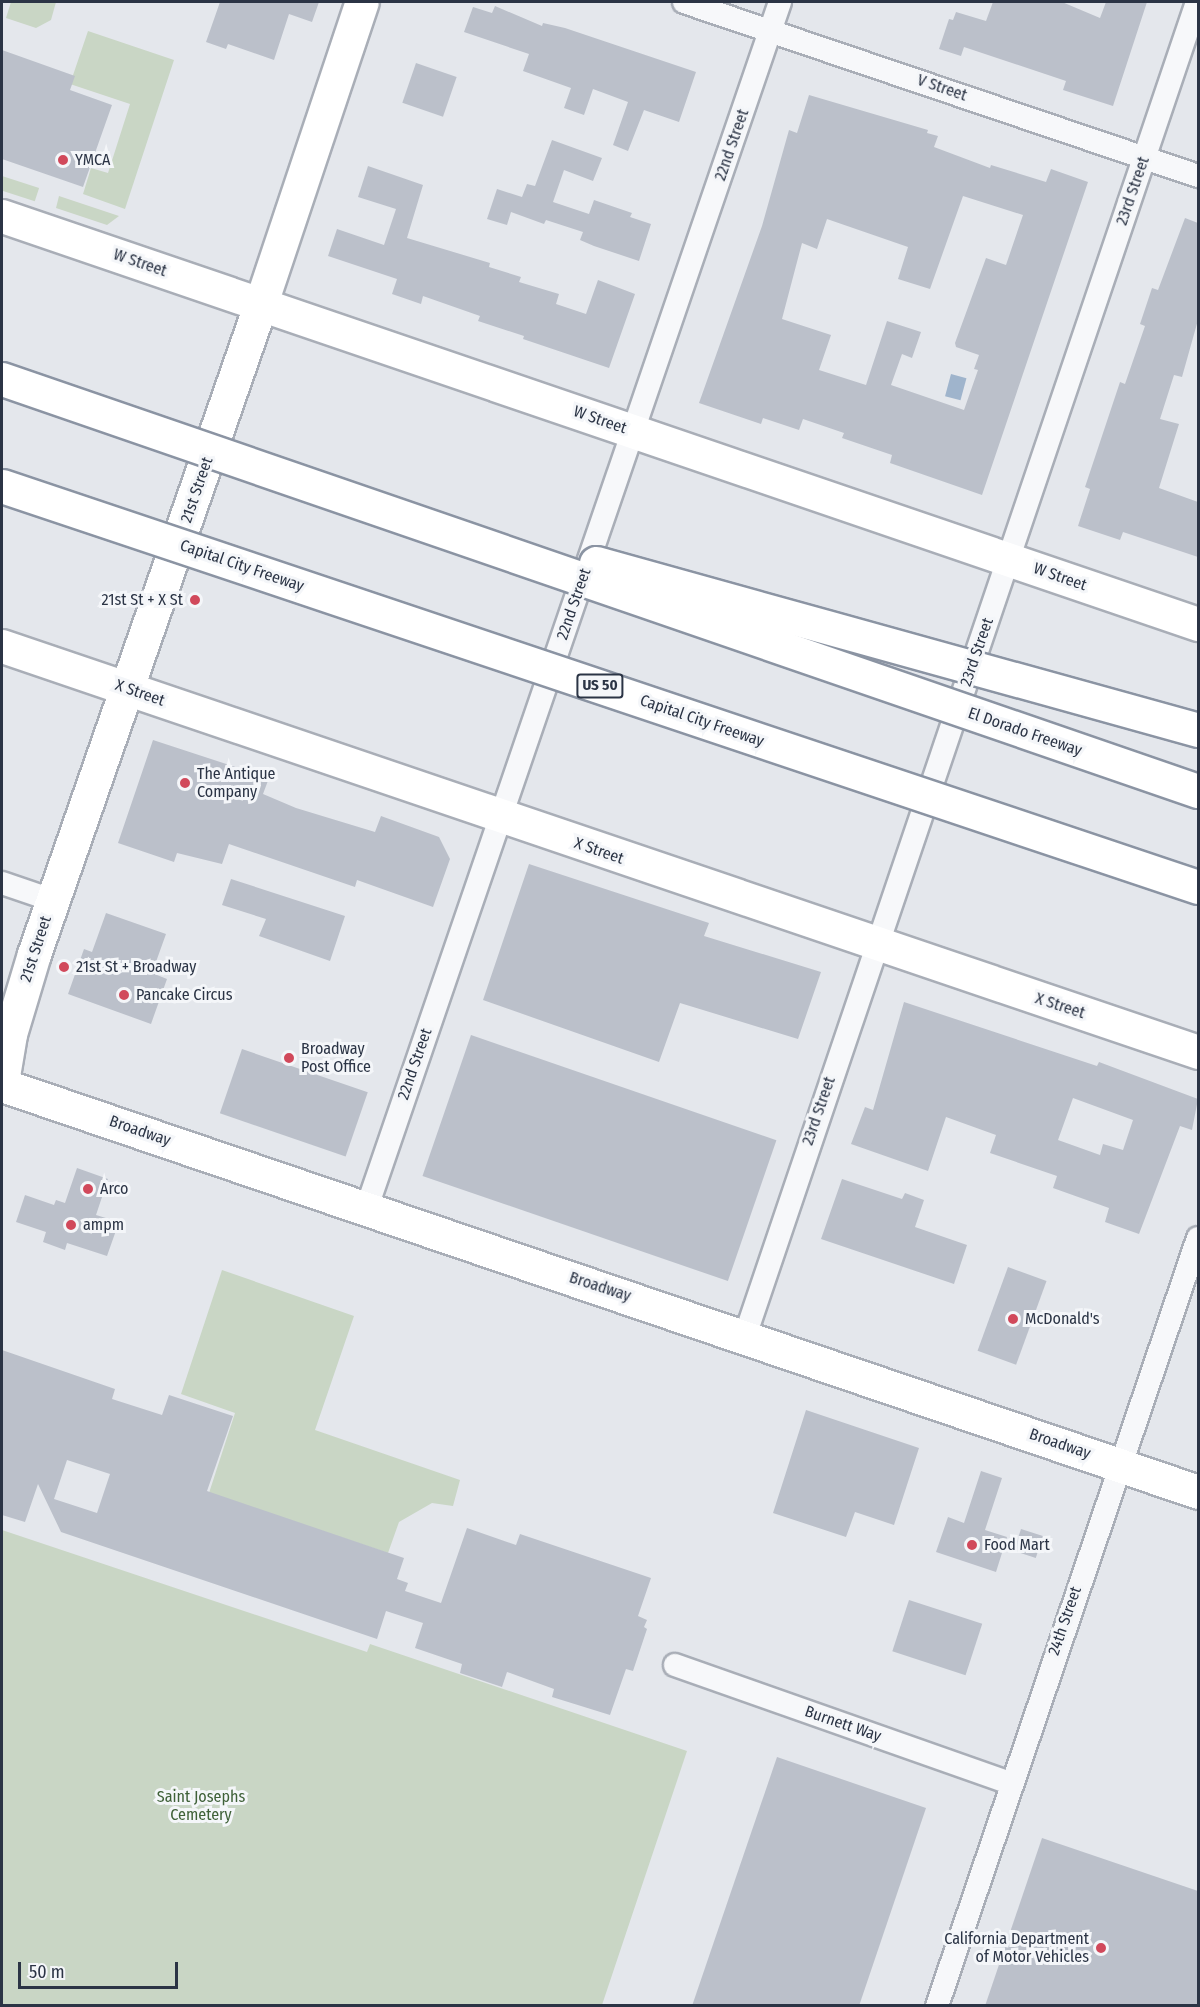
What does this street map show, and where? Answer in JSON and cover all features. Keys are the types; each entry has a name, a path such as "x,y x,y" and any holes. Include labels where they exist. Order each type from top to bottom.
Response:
{"main road":[{"name":"21st Street","path":"2,1083 10,1034 52,900 129,690 362,2"},
{"name":"W Street","path":"2,216 1198,624"},
{"path":"2,379 852,672 1198,774"},
{"path":"259,469 1198,730"},
{"name":"Capital City Freeway","path":"2,486 1198,887"},
{"name":"X Street","path":"2,646 499,817 1198,1052"},
{"name":"El Dorado Freeway","path":"852,672 1198,791"},
{"name":"Broadway","path":"2,1083 1198,1492"}],"street":[{"name":"V Street","path":"684,2 1198,176"},
{"name":"22nd Street","path":"367,1207 499,817 635,431 780,2"},
{"name":"23rd Street","path":"745,1336 1197,2"},
{"path":"2,883 52,900"},
{"name":"24th Street","path":"937,2006 1010,1783 1198,1238"},
{"name":"Burnett Way","path":"675,1665 1010,1783"}],"green space":[{"path":"11,2 56,2 51,20 36,28 6,18"},
{"path":"88,31 174,60 125,209 83,194 91,168 108,173 130,104 70,84"},
{"path":"2,176 39,188 35,201 2,191"},
{"path":"59,196 119,216 107,225 56,208"},
{"path":"222,1270 354,1316 315,1430 460,1480 453,1506 432,1503 399,1522 388,1553 209,1493 235,1413 181,1394"},
{"name":"Saint Josephs Cemetery","path":"2,1530 367,1652 370,1644 687,1751 602,2005 2,2005"}],"water":[{"path":"951,374 966,378 961,400 945,396"}],"building":[{"path":"220,2 319,2 312,22 289,14 274,60 228,44 226,49 206,42"},
{"path":"993,2 1062,2 1100,18 1106,2 1147,2 1113,106 1063,90 1066,81 964,47 961,56 939,49 949,19 953,20 956,12 986,21"},
{"path":"495,6 542,26 543,23 565,28 696,72 679,122 644,110 628,151 613,145 628,102 593,89 584,115 564,108 571,88 523,71 529,54 464,32 473,7 492,13"},
{"path":"2,50 75,76 70,90 112,105 83,187 2,159"},
{"path":"416,63 457,77 443,117 402,103"},
{"path":"809,95 928,130 927,133 938,136 934,147 990,168 991,165 1046,182 1051,169 1088,182 982,495 890,463 892,455 842,438 844,433 803,419 799,430 763,418 761,424 699,403 762,226 789,130 797,133","holes":["963,196 1023,215 1006,265 986,258 955,343 956,347 979,355 974,369 978,370 964,410 891,385 902,354 912,358 921,332 887,321 866,385 819,370 831,335 782,319 802,243 817,249 827,219 908,247 898,279 930,289"]},
{"path":"552,140 602,158 593,181 564,170 553,202 589,214 594,200 632,213 630,217 651,224 639,261 580,240 583,232 546,220 544,224 511,212 507,225 487,219 497,189 522,197 527,184 535,186"},
{"path":"368,166 423,185 407,238 490,263 489,267 521,277 519,282 559,294 556,304 586,314 598,280 635,294 609,368 523,339 524,336 478,321 480,316 423,296 421,304 392,294 397,279 328,256 337,229 384,245 396,209 358,197"},
{"path":"1185,218 1198,223 1198,320 1182,377 1174,375 1160,419 1179,424 1159,488 1198,502 1198,557 1123,532 1120,540 1078,526 1090,489 1085,487 1120,382 1125,384 1145,326 1140,324 1152,288 1158,290"},
{"path":"153,740 269,778 263,794 296,808 375,832 381,816 439,837 450,859 433,907 357,880 355,887 229,844 222,864 177,853 174,862 118,843"},
{"path":"529,864 709,923 704,936 821,972 798,1039 680,1003 659,1062 483,1000"},
{"path":"231,879 345,916 330,961 259,936 266,919 222,905"},
{"path":"106,913 166,934 152,973 167,979 151,1024 68,994 84,949 92,952"},
{"path":"904,1002 1097,1066 1099,1062 1198,1099 1192,1130 1180,1126 1139,1234 1105,1222 1109,1208 1053,1188 1057,1176 990,1153 996,1135 946,1117 928,1171 851,1144 865,1107 873,1110","holes":["1073,1098 1133,1120 1123,1150 1103,1144 1100,1155 1058,1140"]},
{"path":"471,1035 776,1140 728,1281 422,1176"},
{"path":"242,1049 368,1092 346,1157 220,1113"},
{"path":"77,1168 108,1179 96,1215 119,1222 107,1256 67,1243 65,1250 43,1242 46,1232 16,1222 25,1195 54,1205 56,1200 65,1203"},
{"path":"842,1179 902,1199 905,1193 924,1200 915,1227 967,1245 954,1284 821,1239"},
{"path":"1008,1267 1047,1281 1016,1365 978,1351"},
{"path":"2,1350 115,1389 112,1399 162,1415 169,1395 233,1416 207,1491 404,1558 397,1579 408,1583 405,1591 441,1603 467,1528 516,1545 520,1534 651,1578 638,1616 647,1620 644,1627 647,1629 633,1671 626,1669 610,1715 552,1697 554,1689 507,1672 502,1687 460,1673 462,1664 415,1648 423,1623 386,1611 377,1639 61,1532 38,1484 25,1522 2,1515","holes":["67,1460 110,1474 97,1513 54,1499"]},
{"path":"806,1410 919,1448 894,1525 855,1512 846,1537 773,1513"},
{"name":"Food Mart","path":"981,1471 1002,1478 985,1530 1007,1537 996,1572 936,1552 948,1517 964,1523"},
{"path":"1021,1529 1043,1536 1036,1558 1014,1551"},
{"path":"909,1600 982,1624 966,1675 892,1651"},
{"path":"777,1757 926,1808 859,2006 692,2006"},
{"name":"California Department of Motor Vehicles","path":"1042,1838 1198,1891 1198,2006 985,2006"}],"place":[{"name":"YMCA","path":"63,160"},
{"name":"21st St + X St","path":"195,600"},
{"name":"The Antique Company","path":"185,783"},
{"name":"21st St + Broadway","path":"64,967"},
{"name":"Pancake Circus","path":"124,995"},
{"name":"Broadway Post Office","path":"289,1058"},
{"name":"Arco","path":"88,1189"},
{"name":"ampm","path":"71,1225"},
{"name":"McDonald's","path":"1013,1319"},
{"name":"Food Mart","path":"972,1545"},
{"name":"California Department of Motor Vehicles","path":"1101,1948"}]}
